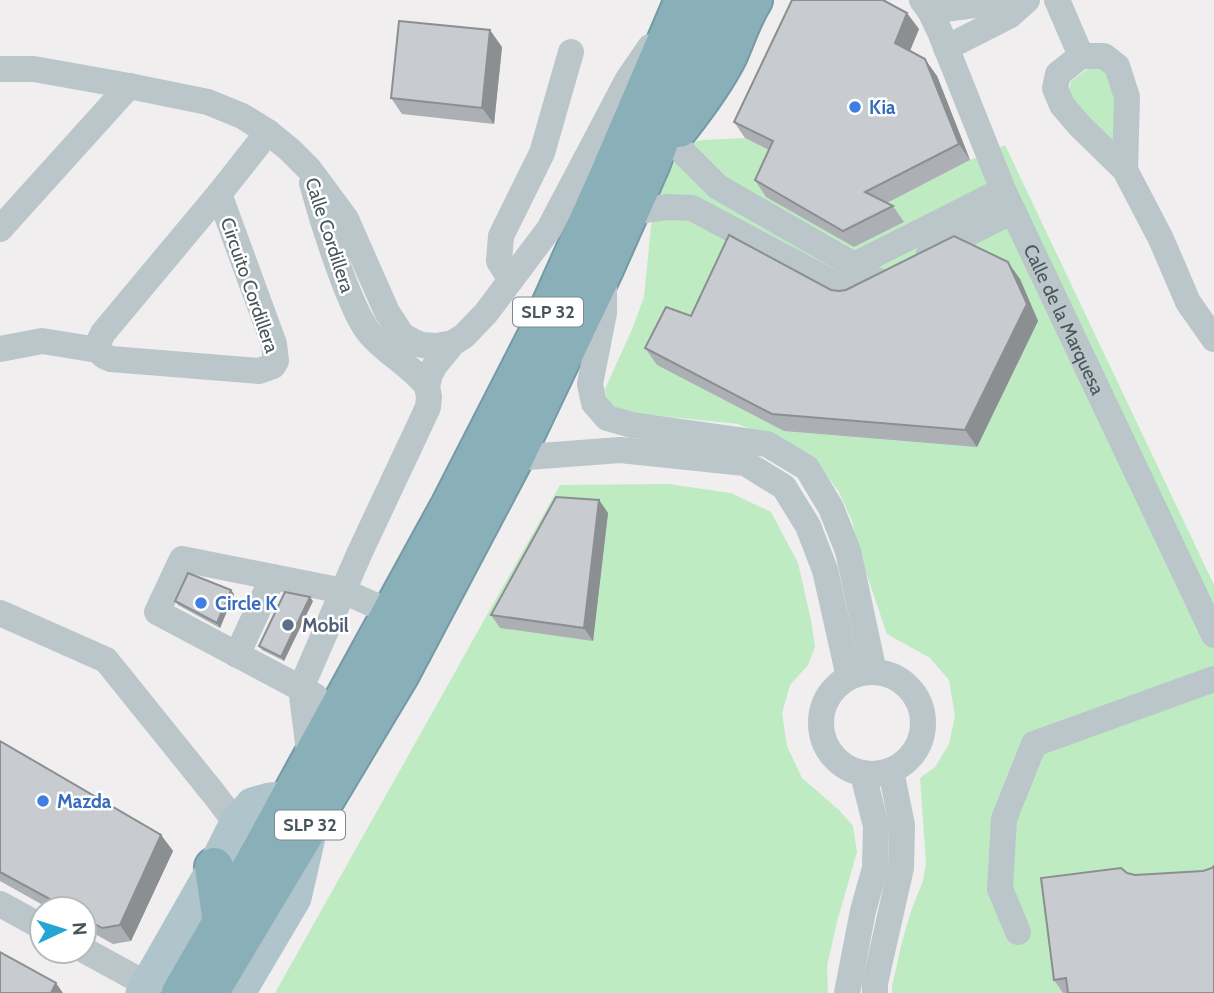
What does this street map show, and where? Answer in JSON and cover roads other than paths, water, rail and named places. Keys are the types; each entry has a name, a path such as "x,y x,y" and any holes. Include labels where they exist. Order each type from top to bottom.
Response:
{"highway":[{"path":"661,151 698,103 727,57 753,0"},
{"name":"SLP 32","path":"191,985 300,810 400,674 514,458 629,212 661,151 692,3"},
{"name":"SLP 32","path":"300,810 310,759 450,506 537,336 607,180 692,3"},
{"name":"SLP 32","path":"191,985 222,922 250,833 300,810"},
{"path":"214,867 222,922"}],"main road":[{"path":"191,985 214,867 250,833"}],"street":[{"path":"926,6 1027,0"},
{"path":"946,48 1009,16 1027,0"},
{"path":"1057,0 1081,56"},
{"path":"310,759 301,688 428,407 427,386 430,374 453,343 464,336 486,313 549,229 628,79 654,41 692,3"},
{"name":"Calle de la Marquesa","path":"926,6 1008,200 1214,635"},
{"path":"511,280 499,261 501,236 542,153 570,52"},
{"path":"1125,170 1127,97 1117,66 1104,56 1081,56 1058,74 1055,88 1062,105 1125,170 1161,239 1188,303 1214,339"},
{"path":"0,69 34,69 208,102 242,116 268,132 309,169"},
{"path":"0,229 129,86"},
{"name":"Circuito Cordillera","path":"98,350 103,333 268,132"},
{"path":"661,151 854,265 1008,200"},
{"name":"Calle Cordillera","path":"309,169 346,219 387,312 402,335 422,345 453,343"},
{"name":"Calle Cordillera","path":"309,169 330,247 358,315 382,346 419,375 427,386"},
{"name":"Circuito Cordillera","path":"0,349 42,341 98,350 111,359 259,370 273,366 276,361 274,344 219,194"},
{"path":"629,212 668,206 692,208 850,292 1008,200"},
{"path":"604,269 604,313 590,384 594,402 607,418 632,425 767,444 807,468 831,508 848,551 862,675"},
{"path":"514,458 620,450 745,463 784,487 808,526 862,675"},
{"path":"338,708 157,612 183,559 343,591 390,612"},
{"path":"237,655 273,577"},
{"path":"0,613 106,660 214,794 250,833"},
{"path":"887,674 909,687 916,697 922,709 923,733 914,754 891,771 876,775 863,774 839,764 831,754 821,731 821,718 824,705 838,684 862,675 887,674"},
{"path":"1018,932 1000,889 1004,819 1034,744 1214,680"},
{"path":"875,993 901,868 902,825 891,771"},
{"path":"847,993 863,911 875,868 876,826 863,774"},
{"path":"0,904 28,919"},
{"path":"98,955 191,985"}],"place":[{"name":"Kia","path":"855,107"},
{"name":"Circle K","path":"201,603"},
{"name":"Mobil","path":"288,625"},
{"name":"Mazda","path":"43,801"}]}
